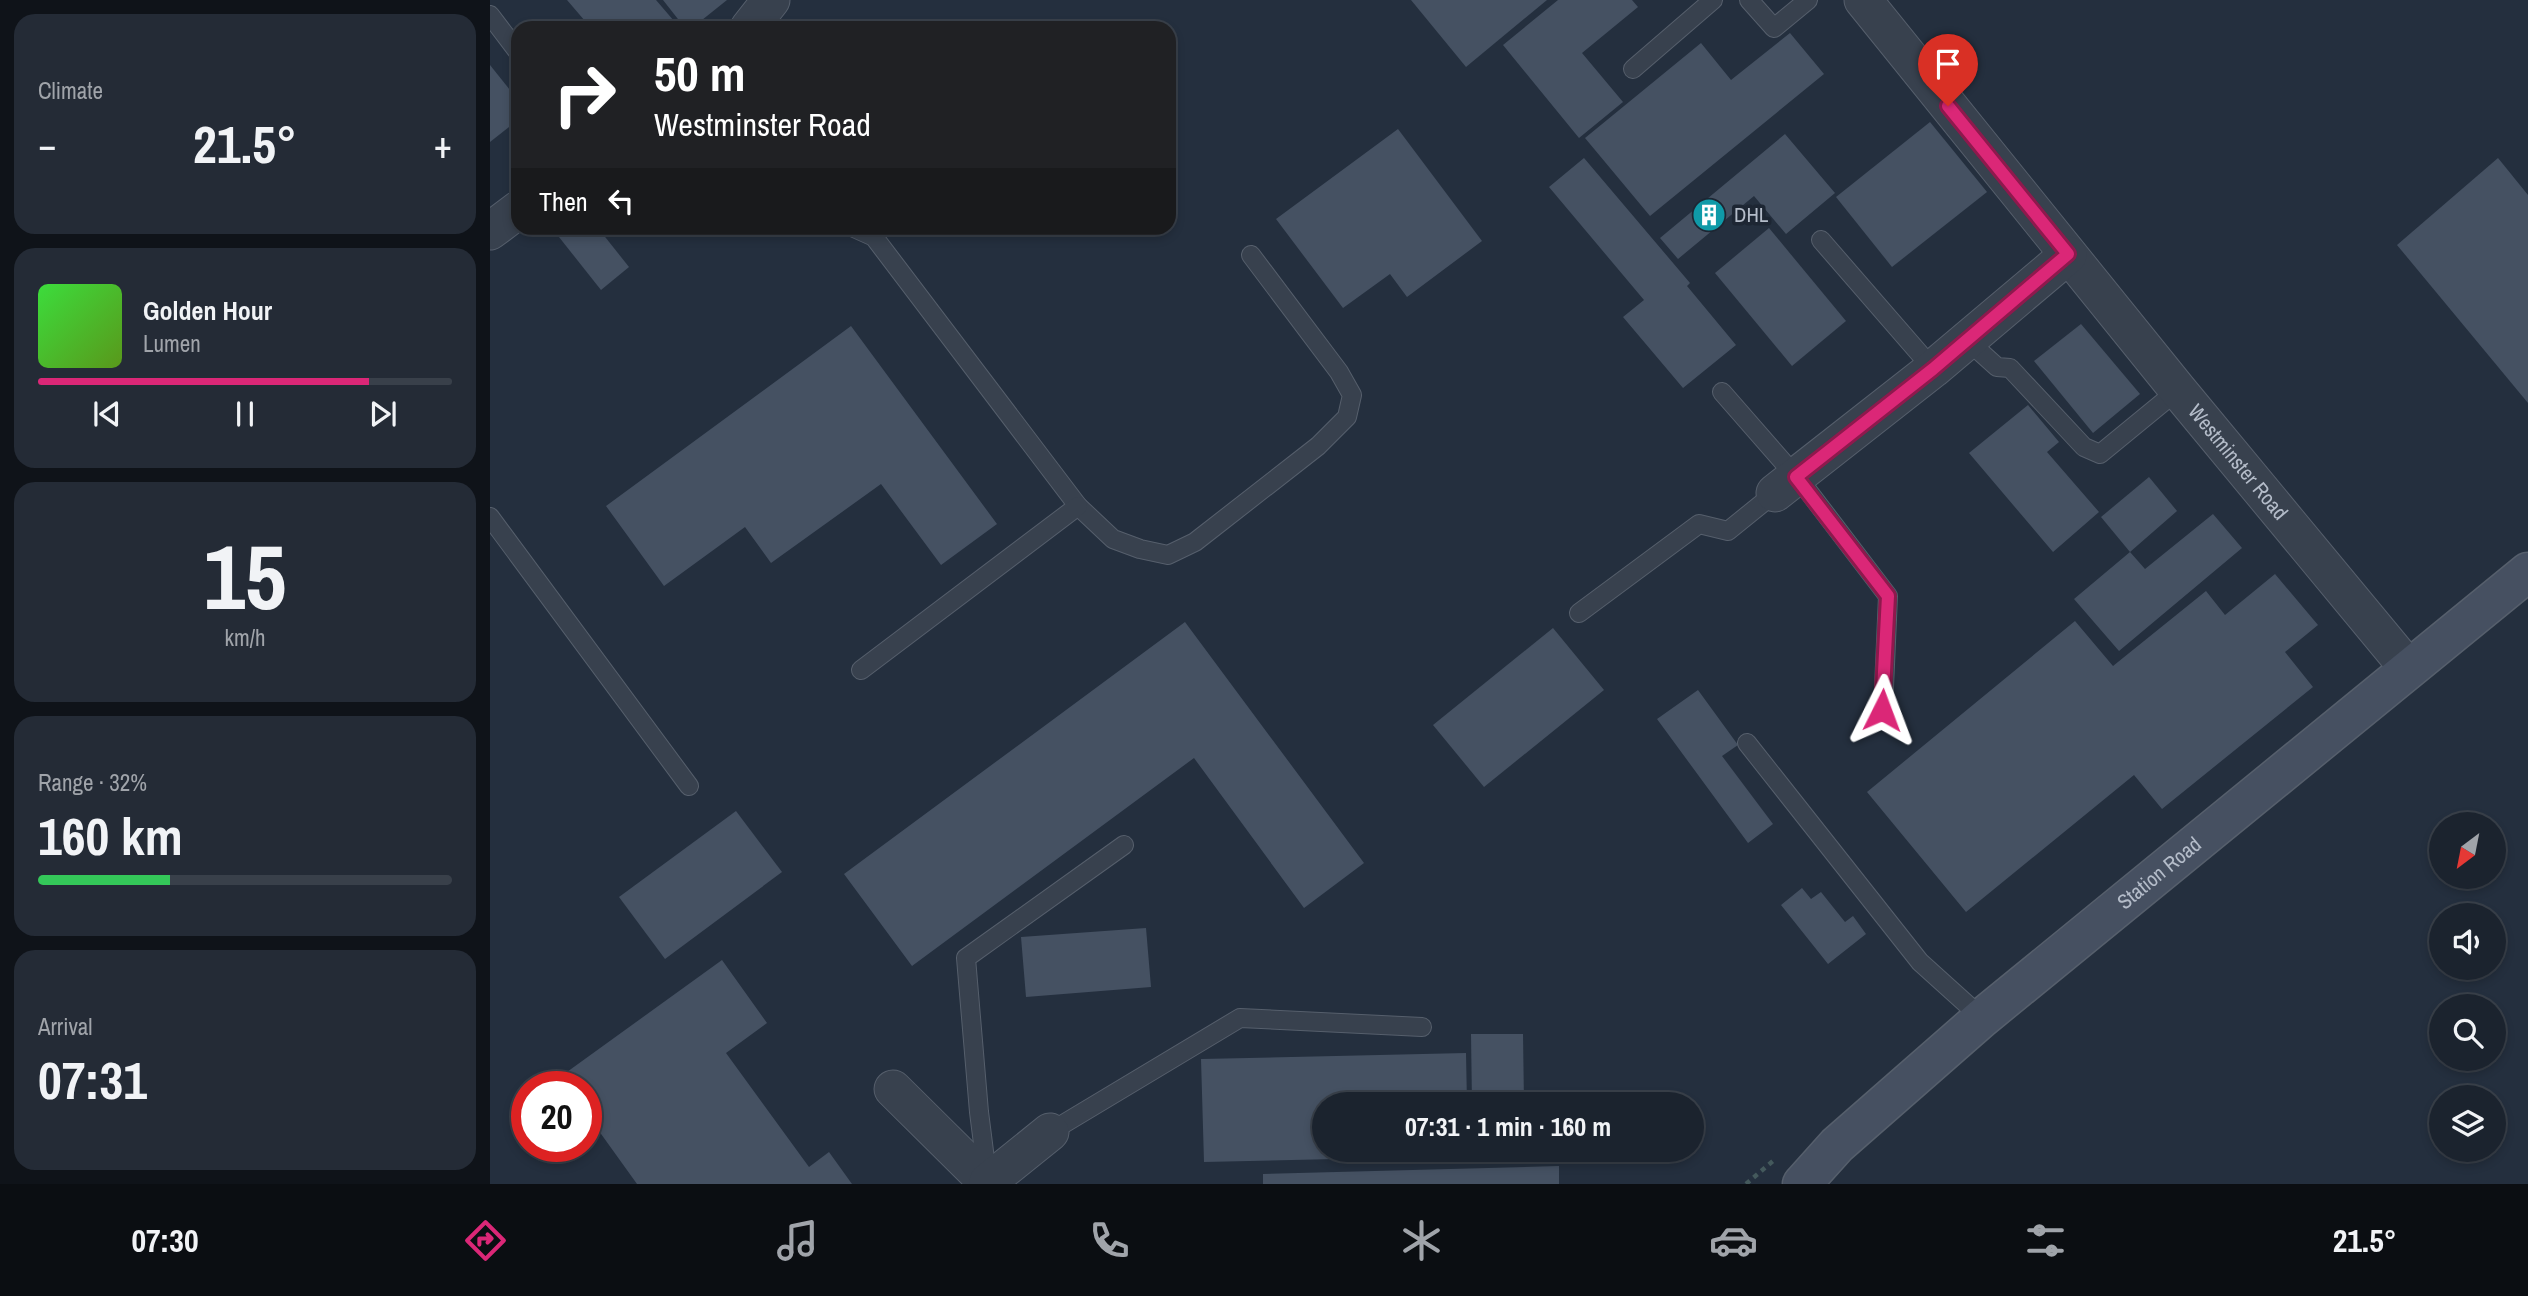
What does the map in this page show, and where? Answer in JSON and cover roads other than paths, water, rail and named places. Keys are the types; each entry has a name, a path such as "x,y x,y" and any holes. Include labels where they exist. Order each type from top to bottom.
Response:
{"street":[{"path":"754,21 771,0"},
{"name":"Westminster Road","path":"1863,0 2178,390 2409,669"},
{"path":"490,231 511,214"},
{"path":"1785,485 1933,369 2068,254"},
{"name":"Station Road","path":"1802,1184 1837,1145 1982,1018 2528,572"},
{"path":"893,1090 988,1183 1050,1132"}],"lane":[{"path":"1633,69 1713,0"},
{"path":"1749,0 1773,28 1808,0"},
{"path":"490,15 511,43"},
{"path":"870,235 874,237 1078,506 1113,539 1168,555 1195,542 1318,446 1346,417 1352,394 1339,372 1251,255"},
{"path":"1821,240 1933,369"},
{"path":"1967,340 1997,367 2010,368 2084,447 2100,454 2178,390"},
{"path":"1722,391 1785,485 1888,596 1882,710"},
{"path":"1579,613 1699,524 1728,531 1785,485"},
{"path":"861,670 1078,506"},
{"path":"490,517 689,786"},
{"path":"1747,743 1920,962 1982,1018"},
{"path":"988,1183 966,958 1124,845"},
{"path":"1050,1132 1240,1018 1422,1027"}],"place":[{"name":"DHL","path":"1709,215"}]}
